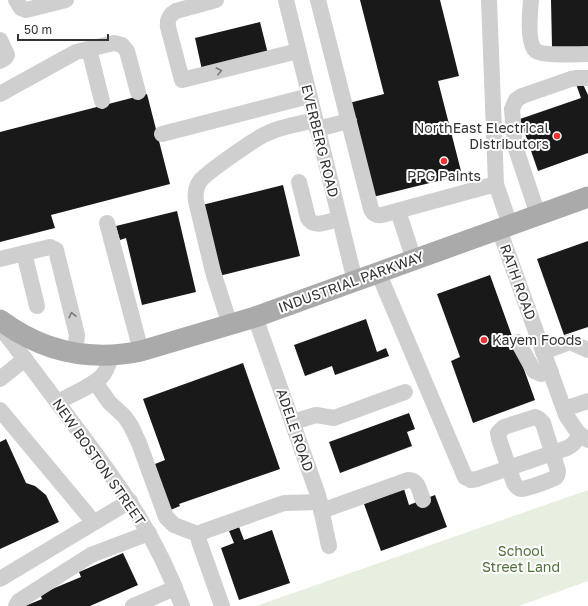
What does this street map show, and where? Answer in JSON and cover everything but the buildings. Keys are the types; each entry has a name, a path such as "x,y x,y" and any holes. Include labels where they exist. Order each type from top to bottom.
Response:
{"main road":[{"name":"INDUSTRIAL PARKWAY","path":"0,320 38,343 57,350 90,356 111,356 141,351 255,317 588,198"}],"street":[{"path":"16,0 21,8 26,10 66,0"},
{"path":"216,0 178,10 173,12 168,19 168,27 182,80 298,51"},
{"name":"EVERBERG ROAD","path":"286,0 355,281"},
{"path":"318,0 374,213 379,215 398,211 496,184"},
{"name":"RATH ROAD","path":"489,0 496,184 505,227 543,352 564,409 571,424 584,438"},
{"path":"530,0 530,42 535,50 545,54 588,54"},
{"path":"0,40 7,54 5,58 0,61"},
{"path":"0,94 76,52 114,43 119,43 124,46 128,53 138,92"},
{"path":"89,49 102,101"},
{"path":"538,215 515,149 512,111 514,104 522,96 571,79 588,78"},
{"path":"162,134 309,96"},
{"path":"230,324 213,272 196,201 198,184 206,175 263,135 274,130 349,121"},
{"path":"299,182 308,218 311,222 317,224 340,219"},
{"path":"398,211 414,260"},
{"path":"107,222 141,351"},
{"path":"0,259 50,247 57,251 77,335 75,353"},
{"path":"24,253 38,306"},
{"path":"378,272 464,474 469,479 474,480 553,453 569,447 584,438"},
{"name":"ADELE ROAD","path":"255,317 293,422 321,507 329,546"},
{"name":"NEW BOSTON STREET","path":"0,327 6,347 25,359 130,501 149,533 168,570 182,606"},
{"path":"518,342 534,371 541,374 551,372"},
{"path":"543,352 570,342 588,350"},
{"path":"57,402 95,382 103,376 108,368 111,356"},
{"path":"0,379 25,359"},
{"path":"95,382 109,402 125,417 131,426 139,443 166,517 174,525 200,535"},
{"path":"293,422 316,415 334,418 405,392"},
{"path":"564,409 588,401"},
{"path":"0,410 93,522"},
{"path":"533,418 540,419 558,469 557,476 525,488 520,488 516,486 509,468 498,434 502,428 518,422 533,418"},
{"path":"222,606 199,542 200,535 205,531 284,503 321,507 408,480 413,480 417,484 423,500"},
{"path":"0,579 130,501"},
{"path":"16,606 19,601 83,559 149,533"},
{"path":"133,606 175,588"}],"green space":[{"name":"School Street Land","path":"588,490 588,581 519,606 256,606"}],"place":[{"name":"NorthEast Electrical Distributors","path":"557,136"},
{"name":"PPG Paints","path":"444,161"},
{"name":"Kayem Foods","path":"484,340"}]}
